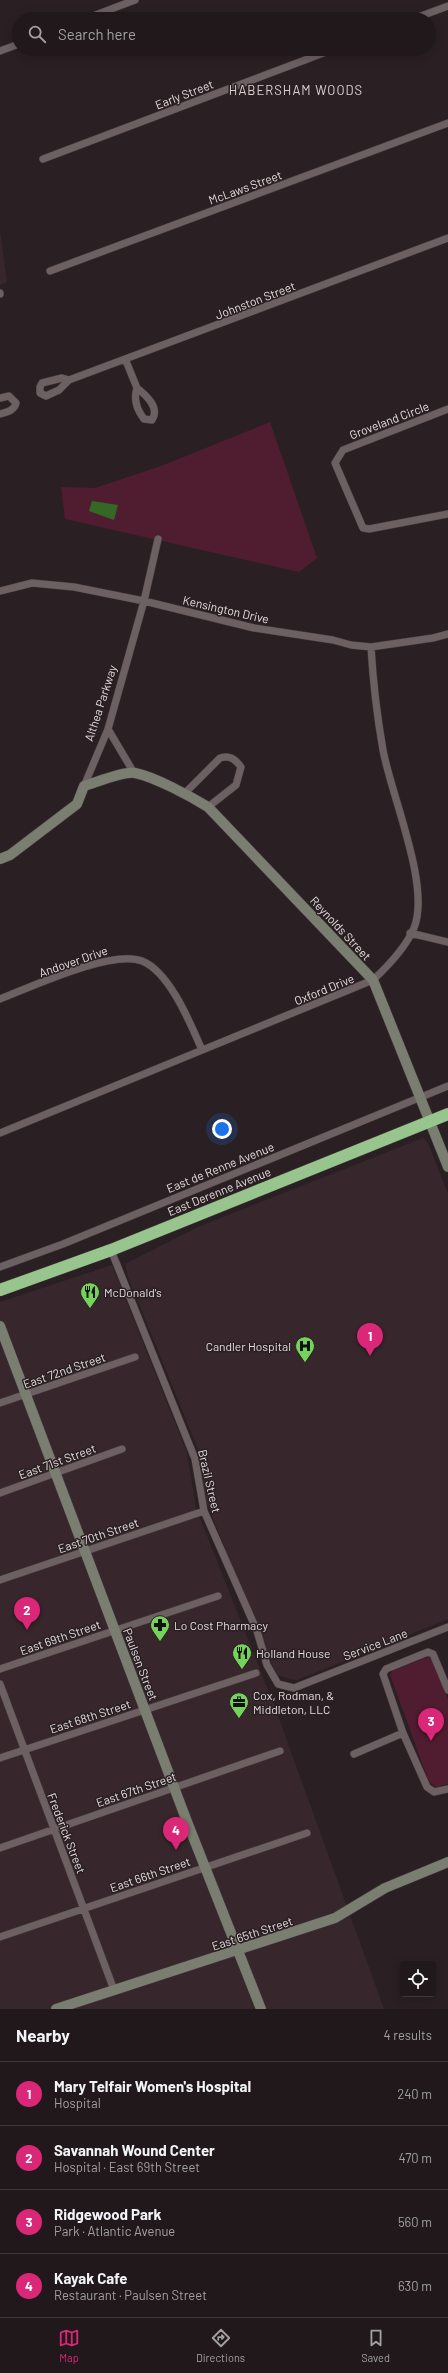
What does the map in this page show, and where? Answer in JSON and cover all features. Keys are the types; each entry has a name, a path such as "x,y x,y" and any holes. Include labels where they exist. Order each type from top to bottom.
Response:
{"highway":[{"name":"East Derenne Avenue","path":"0,1290 111,1250 448,1114"}],"street":[{"path":"103,12 135,0"},
{"path":"432,12 448,6"},
{"path":"0,51 12,47"},
{"name":"Early Street","path":"43,160 316,56"},
{"name":"McLaws Street","path":"50,271 448,123"},
{"name":"Johnston Street","path":"69,380 126,360 448,238"},
{"path":"126,360 137,388"},
{"path":"0,398 9,396 16,403 15,408 0,414"},
{"name":"Groveland Circle","path":"448,409 343,450 335,463 363,528 369,529 448,514"},
{"name":"Althea Parkway","path":"0,859 10,855 77,804 108,729 144,601 158,539"},
{"name":"Kensington Drive","path":"0,591 32,583 74,587 144,601 254,628 371,647 433,638 448,634"},
{"name":"Oxford Drive","path":"0,1133 373,980 392,963 414,928 418,907 417,880 390,786 383,749 371,647"},
{"path":"84,786 134,773 108,729"},
{"path":"184,793 220,758 227,756 235,759 241,767 236,785 208,807"},
{"name":"Reynolds Street","path":"134,773 184,793 208,807 373,980 448,1167"},
{"path":"410,933 448,942"},
{"name":"Andover Drive","path":"0,999 88,966 117,958 142,961 159,974 176,995 202,1050"},
{"name":"East de Renne Avenue","path":"0,1267 63,1244 448,1086"},
{"name":"Brazil Street","path":"111,1250 195,1459 204,1511 257,1632 267,1665 278,1684 287,1686"},
{"name":"Paulsen Street","path":"0,1326 204,1868 261,2009"},
{"name":"East 72nd Street","path":"0,1404 135,1357"},
{"name":"East 71st Street","path":"0,1493 122,1449"},
{"name":"East 70th Street","path":"0,1580 204,1511"},
{"name":"East 69th Street","path":"0,1669 218,1596"},
{"name":"Service Lane","path":"287,1686 294,1688 448,1627"},
{"path":"448,1690 433,1654 428,1652 386,1669 383,1674 403,1733 426,1787 434,1792 448,1789"},
{"name":"East 68th Street","path":"0,1758 256,1672"},
{"name":"Frederick Street","path":"0,1684 114,1990"},
{"path":"354,1754 403,1733"},
{"name":"East 67th Street","path":"0,1848 280,1751"},
{"name":"East 66th Street","path":"0,1937 308,1833"},
{"name":"East 65th Street","path":"56,2009 238,1952 335,1918 385,1888 448,1862"}],"shaded area":[{"path":"0,231 7,282 0,285"},
{"path":"270,422 317,558 299,572 65,519 61,487 95,488 161,466"},
{"path":"92,501 118,505 114,520 89,511"},
{"name":"Candler Hospital","path":"423,1138 428,1143 448,1194 448,1619 297,1680 287,1678 278,1675 272,1665 202,1491 198,1449 128,1277 125,1264 198,1227"},
{"path":"112,1265 187,1453 196,1508 274,1705 384,2009 0,2009 0,1302"},
{"path":"428,1657 432,1660 448,1699 448,1784 436,1787 429,1782 390,1675 392,1671"}],"place":[{"name":"McDonald's","path":"90,1309"},
{"name":"Mary Telfair Women's Hospital","path":"370,1356"},
{"name":"Candler Hospital","path":"305,1363"},
{"name":"Savannah Wound Center","path":"27,1630"},
{"name":"Lo Cost Pharmacy","path":"160,1642"},
{"name":"Holland House","path":"242,1670"},
{"name":"Cox, Rodman, & Middleton, LLC","path":"239,1719"},
{"name":"Ridgewood Park","path":"431,1741"},
{"name":"Kayak Cafe","path":"176,1850"}],"district":[{"name":"HABERSHAM WOODS","path":"296,90"}]}
